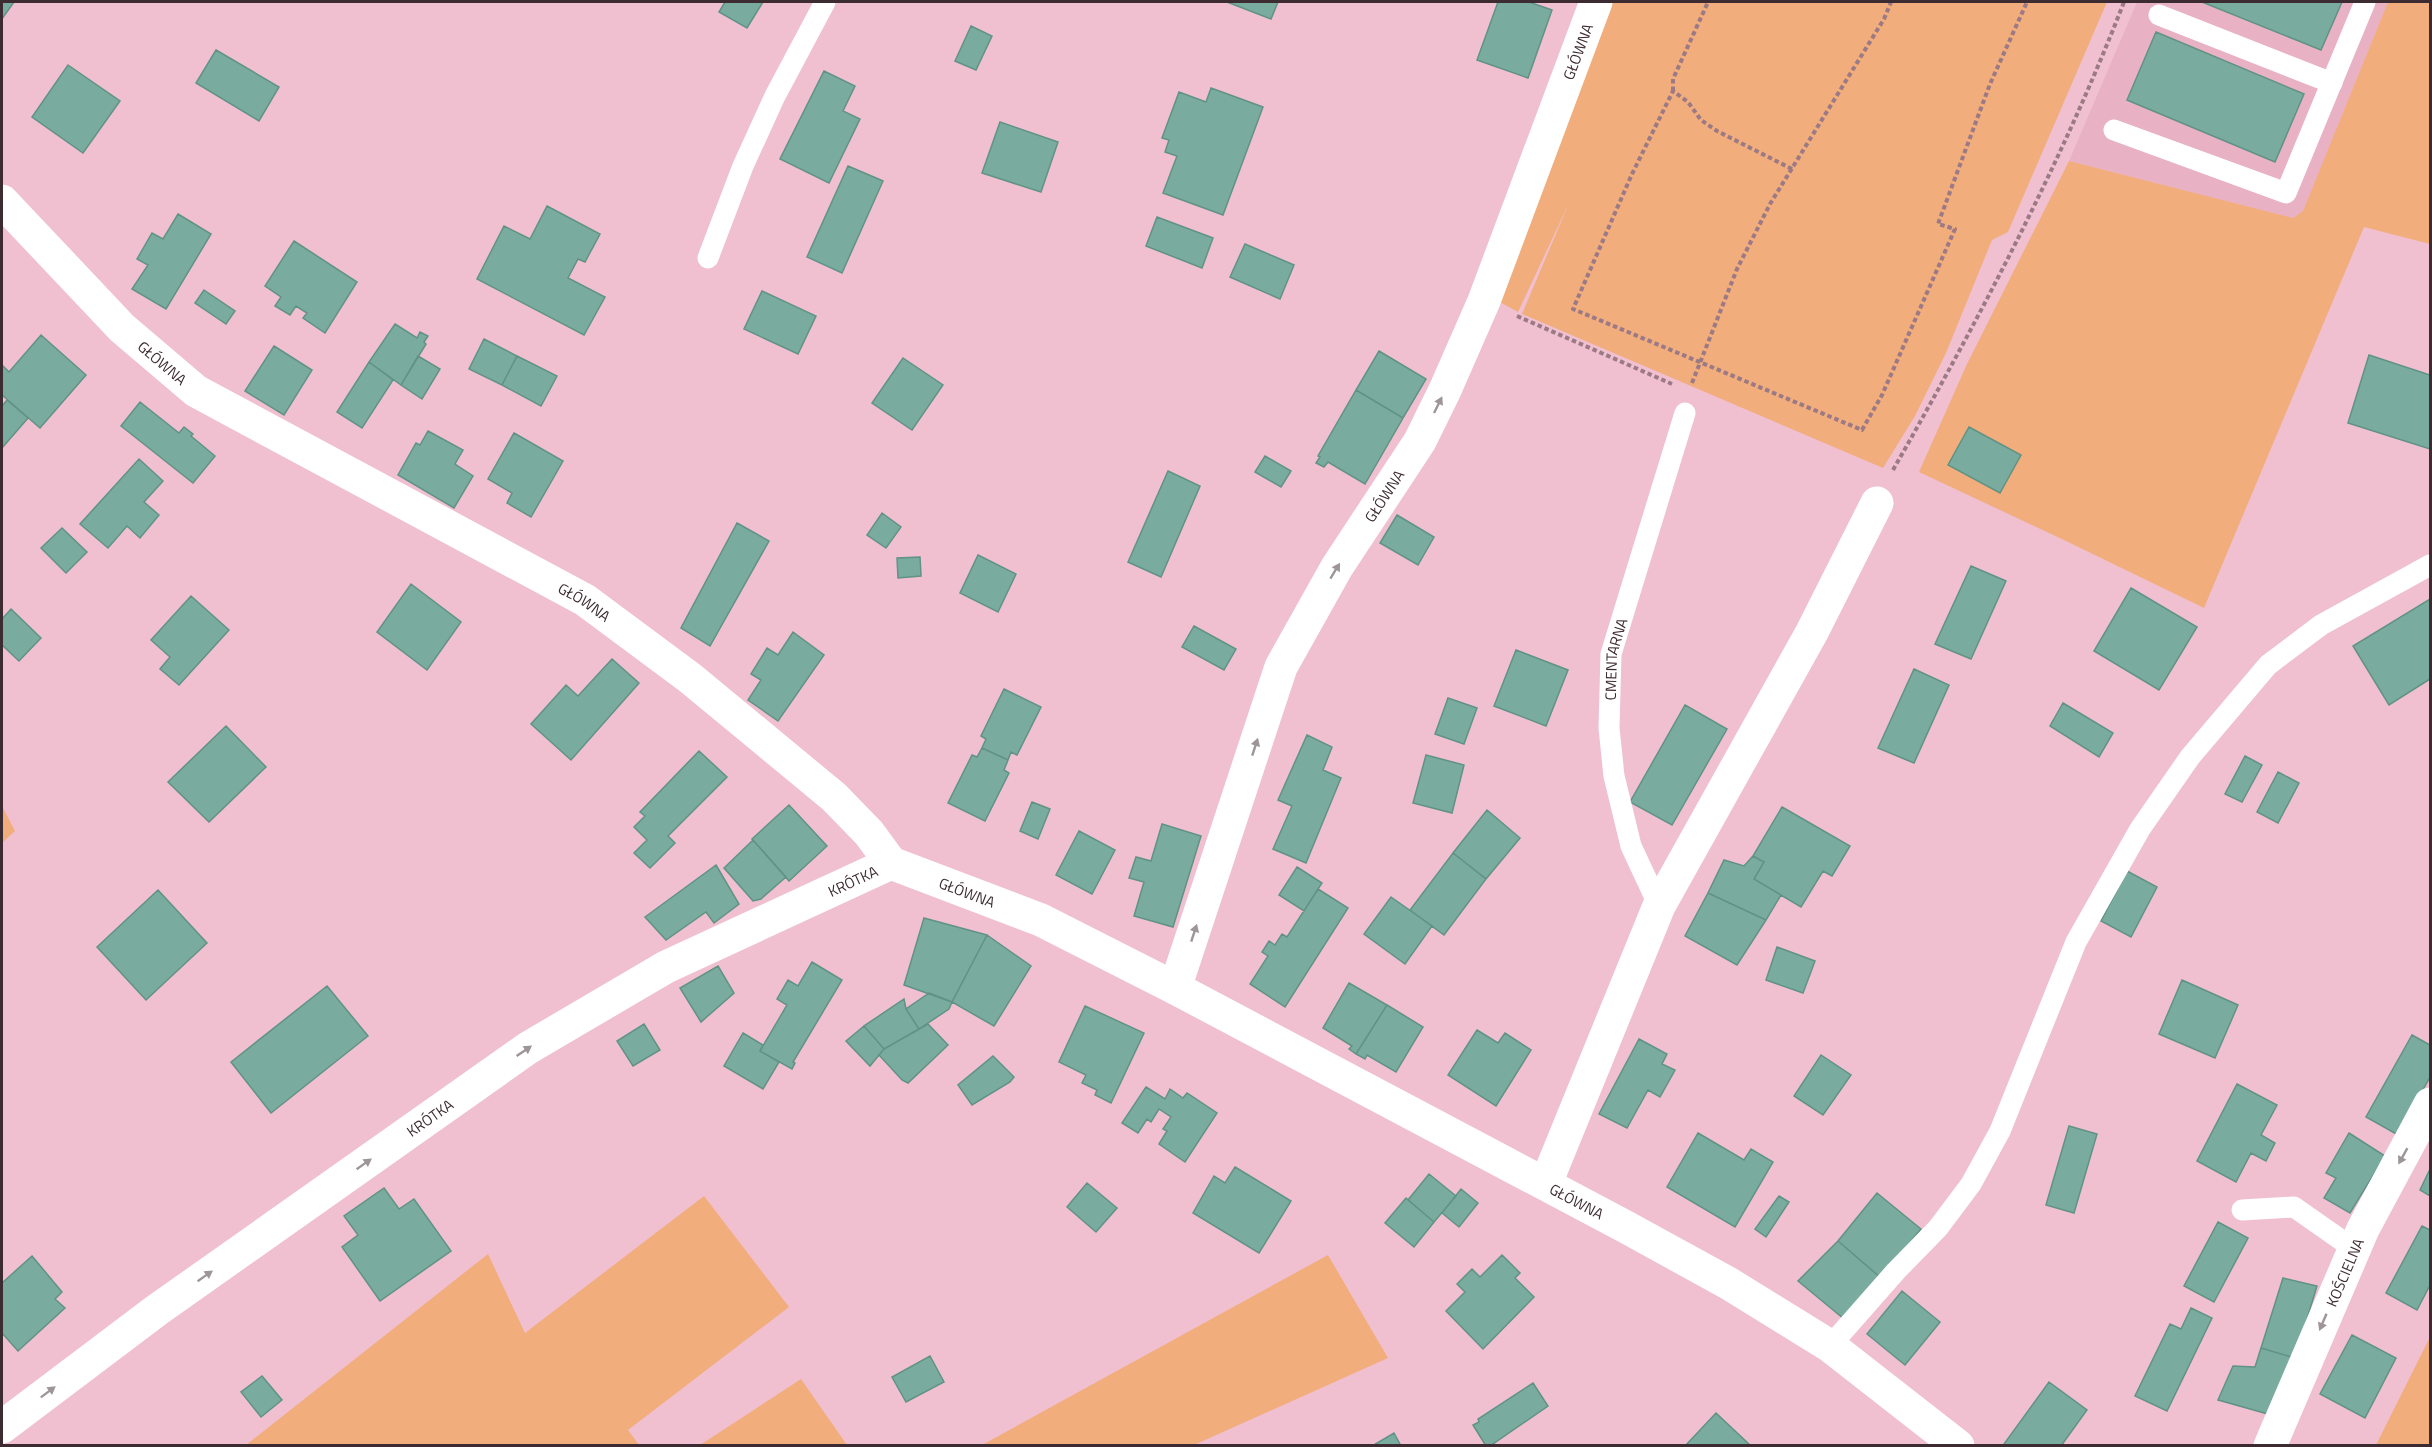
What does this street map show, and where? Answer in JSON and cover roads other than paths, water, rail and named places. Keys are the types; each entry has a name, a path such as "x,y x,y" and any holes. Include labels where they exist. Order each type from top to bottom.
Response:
{"street":[{"name":"GŁÓWNA","path":"1175,988 1281,667 1337,567 1420,441 1484,301 1596,2"},
{"name":"GŁÓWNA","path":"2,201 122,328 196,391 585,600 690,678 834,797 869,833 891,863 1041,920 1546,1183 1728,1283 1830,1346 1958,1446"},
{"path":"1546,1183 1659,906 1812,632 1876,503"},
{"name":"KRÓTKA","path":"2,1427 157,1310 528,1048 666,968 891,863"},
{"name":"KOŚCIELNA","path":"2270,1446 2363,1229 2430,1104"}],"lane":[{"path":"708,258 747,156 775,96 825,2"},
{"path":"2114,130 2286,193 2366,2"},
{"path":"2159,15 2331,83"},
{"name":"CMENTARNA","path":"1659,906 1631,846 1614,776 1609,728 1611,654 1685,413"},
{"path":"1830,1346 1896,1271 1938,1228 1971,1184 2000,1131 2076,942 2140,829 2190,757 2268,665 2321,625 2430,565"},
{"path":"2242,1210 2294,1207 2354,1249"}]}
